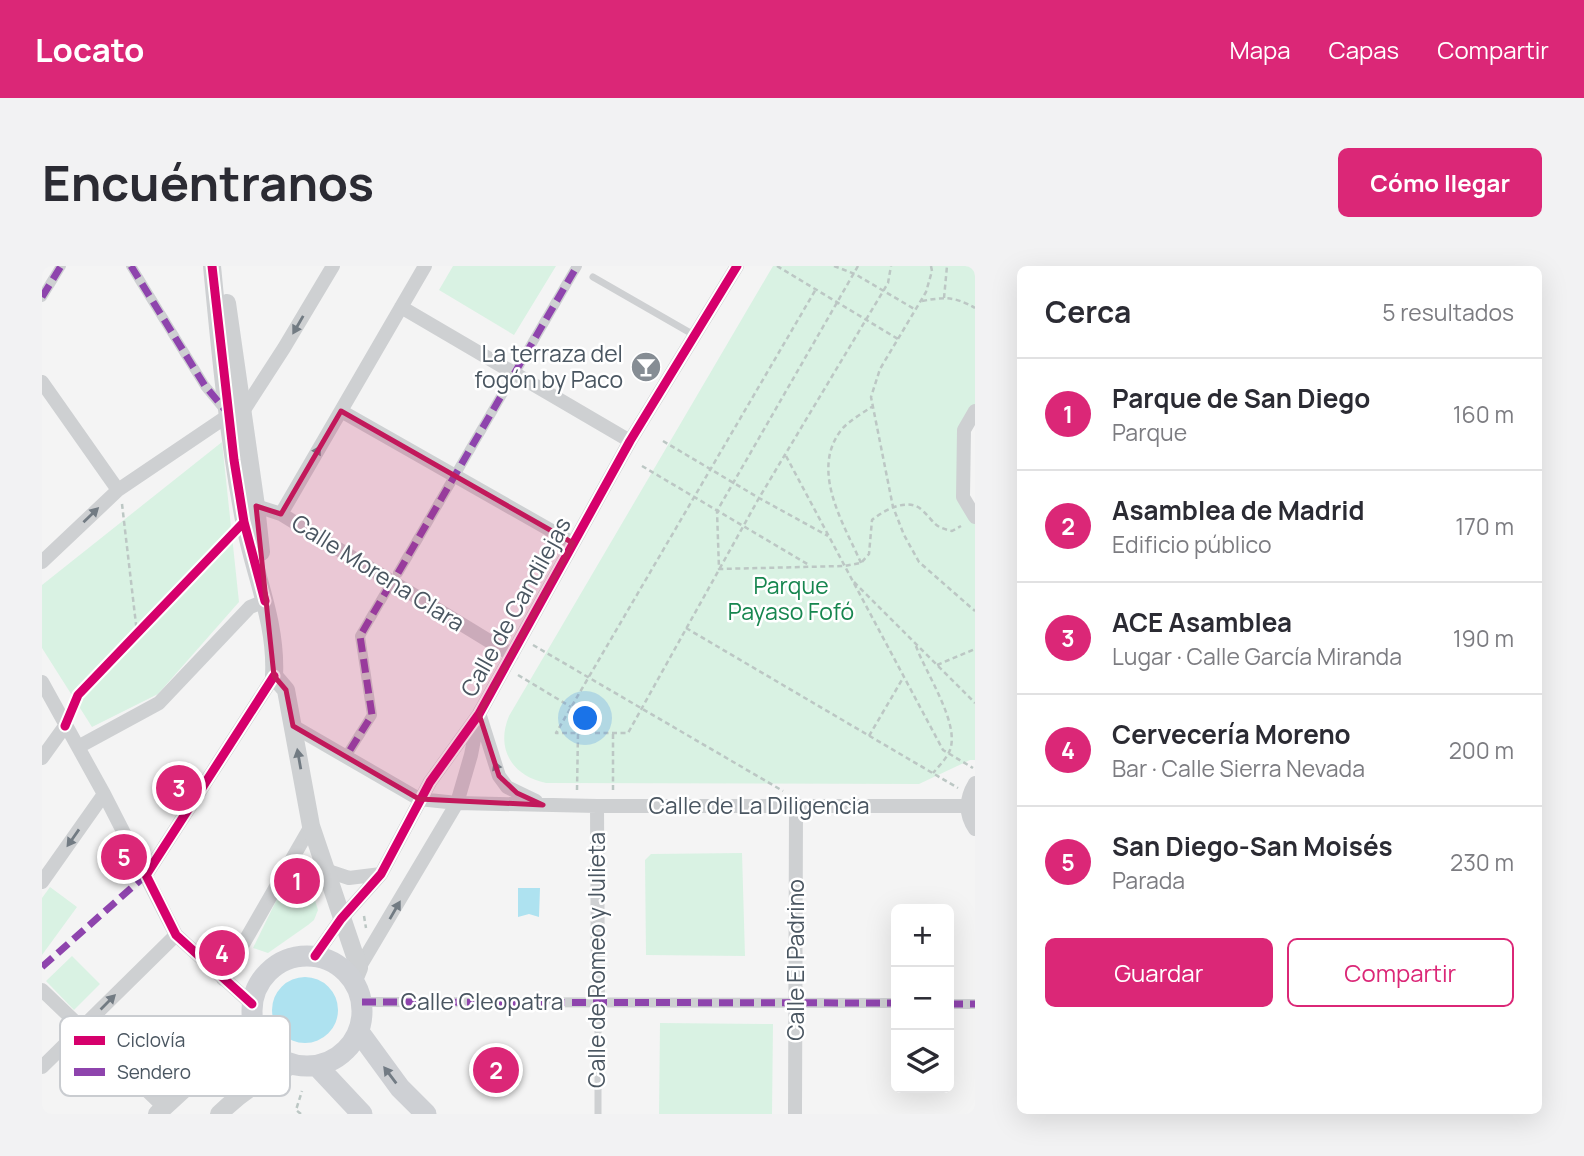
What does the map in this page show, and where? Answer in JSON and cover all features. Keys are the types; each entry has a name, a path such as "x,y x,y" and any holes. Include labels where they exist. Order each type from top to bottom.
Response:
{"main road":[{"path":"253,1016 252,1004 259,984 272,968 293,958 314,956 334,962 356,974 362,1002 359,1032 342,1055 317,1066 290,1064"},
{"path":"359,1032 400,1088 426,1114"},
{"path":"317,1066 362,1114"}],"street":[{"path":"42,297 61,266"},
{"path":"131,266 205,386 236,412"},
{"path":"146,875 274,676 275,653 248,504 212,266"},
{"path":"223,266 236,361 234,460 248,504"},
{"path":"42,562 118,489 236,412 284,348 332,266"},
{"path":"281,514 425,266"},
{"path":"398,573 577,266"},
{"name":"Calle de Candilejas","path":"314,956 341,919 381,874 419,800 479,714 630,441 737,266"},
{"path":"401,307 630,441"},
{"path":"42,382 118,489"},
{"path":"341,411 573,543"},
{"path":"975,411 964,430 963,484 963,497 975,517"},
{"name":"Calle Morena Clara","path":"248,504 281,514 512,655"},
{"path":"350,750 372,715 360,636 387,590"},
{"path":"78,747 159,704 250,607 265,601"},
{"path":"274,676 286,690 311,826 356,974"},
{"path":"42,682 104,794 176,935 252,1004"},
{"name":"Calle de Candilejas","path":"356,974 457,803 479,714"},
{"name":"Calle de La Diligencia","path":"479,714 499,776 507,787 543,805"},
{"path":"42,758 65,726"},
{"name":"Calle de La Diligencia","path":"293,726 419,800 597,806 971,806"},
{"path":"975,783 969,794 971,806 968,816 975,829"},
{"path":"42,882 104,794"},
{"name":"Calle de Romeo y Julieta","path":"597,806 598,1002"},
{"name":"Calle El Padrino","path":"795,1114 796,807"},
{"path":"223,979 311,826"},
{"path":"325,870 349,878 381,874"},
{"path":"93,1016 176,935"},
{"path":"42,990 70,1016"},
{"name":"Calle Cleopatra","path":"362,1002 891,1003"},
{"path":"954,1004 975,1004"},
{"path":"42,1067 60,1049"},
{"path":"147,1096 160,1110 176,1096"},
{"path":"219,1114 237,1096"}],"lane":[{"path":"593,277 694,335"},
{"name":"Calle de Romeo y Julieta","path":"598,1002 598,1114"}],"path":[{"path":"778,266 898,339"},
{"path":"834,266 855,274 916,310"},
{"path":"719,569 717,511 858,266"},
{"path":"816,289 555,733 628,733 759,498 888,283 891,266"},
{"path":"931,266 932,271 921,301 880,369 871,397 893,507 904,535 919,562 975,611"},
{"path":"944,298 947,266"},
{"path":"921,301 960,299 975,308"},
{"path":"861,563 831,492 828,465 833,444 843,428 873,406"},
{"path":"663,441 828,536"},
{"path":"786,456 943,750 973,768"},
{"path":"642,466 812,567"},
{"path":"118,489 123,510 137,633"},
{"path":"719,569 844,566 861,563 869,554 872,520 881,512 908,504 920,508 938,528 953,531 961,526"},
{"path":"852,580 975,703"},
{"path":"686,628 959,788"},
{"path":"521,638 783,792"},
{"path":"915,643 923,666 939,692 952,743 949,753 933,773"},
{"path":"937,665 975,649"},
{"path":"518,675 571,707"},
{"path":"869,736 904,677"},
{"path":"577,790 579,733"},
{"path":"613,733 613,790"},
{"path":"301,1114 296,1110 302,1091"}],"highlighted area":[{"path":"341,411 573,543 479,714 499,776 517,793 543,805 419,799 293,726 286,690 274,676 256,506 281,514"}],"green space":[{"path":"453,266 556,266 514,335 439,290"},
{"name":"Parque Payaso Fofó","path":"773,266 975,266 975,411 964,430 963,497 975,517 975,760 919,784 546,783 534,780 516,768 506,750 505,728 509,716"},
{"path":"222,442 239,602 158,694 92,727 42,648 42,585"},
{"path":"300,852 318,910 314,920 268,953 253,948"},
{"path":"742,853 745,956 646,955 645,860 651,854"},
{"path":"50,887 77,907 42,955 42,898"},
{"path":"72,956 100,984 74,1010 46,981"},
{"path":"660,1023 773,1024 772,1114 659,1114"}],"water":[{"path":"518,888 540,888 539,917 529,914 518,917"},
{"path":"305,977 323,982 333,992 337,1004 336,1023 333,1028 318,1041 305,1043 290,1040 290,1016 273,1016 272,1010 274,997 287,982"}],"marked path":[{"path":"42,297 61,266"},
{"path":"131,266 205,386 227,412"},
{"path":"398,573 577,266"},
{"path":"350,750 372,715 360,636 387,590"},
{"path":"42,967 146,875"},
{"path":"362,1002 891,1003"},
{"path":"954,1004 975,1004"}],"cycle path":[{"path":"212,266 234,460 244,522 265,601"},
{"path":"315,956 341,919 381,874 430,782 479,714 630,441 737,266"},
{"path":"65,726 78,695 244,522"},
{"path":"252,1004 176,935 146,875 274,676"}],"place":[{"name":"La terraza del fogón by Paco","path":"646,367"},
{"name":"ACE Asamblea","path":"179,788"},
{"name":"San Diego-San Moisés","path":"124,857"},
{"name":"Parque de San Diego","path":"297,881"},
{"name":"Cervecería Moreno","path":"222,953"},
{"name":"Asamblea de Madrid","path":"496,1070"}]}
